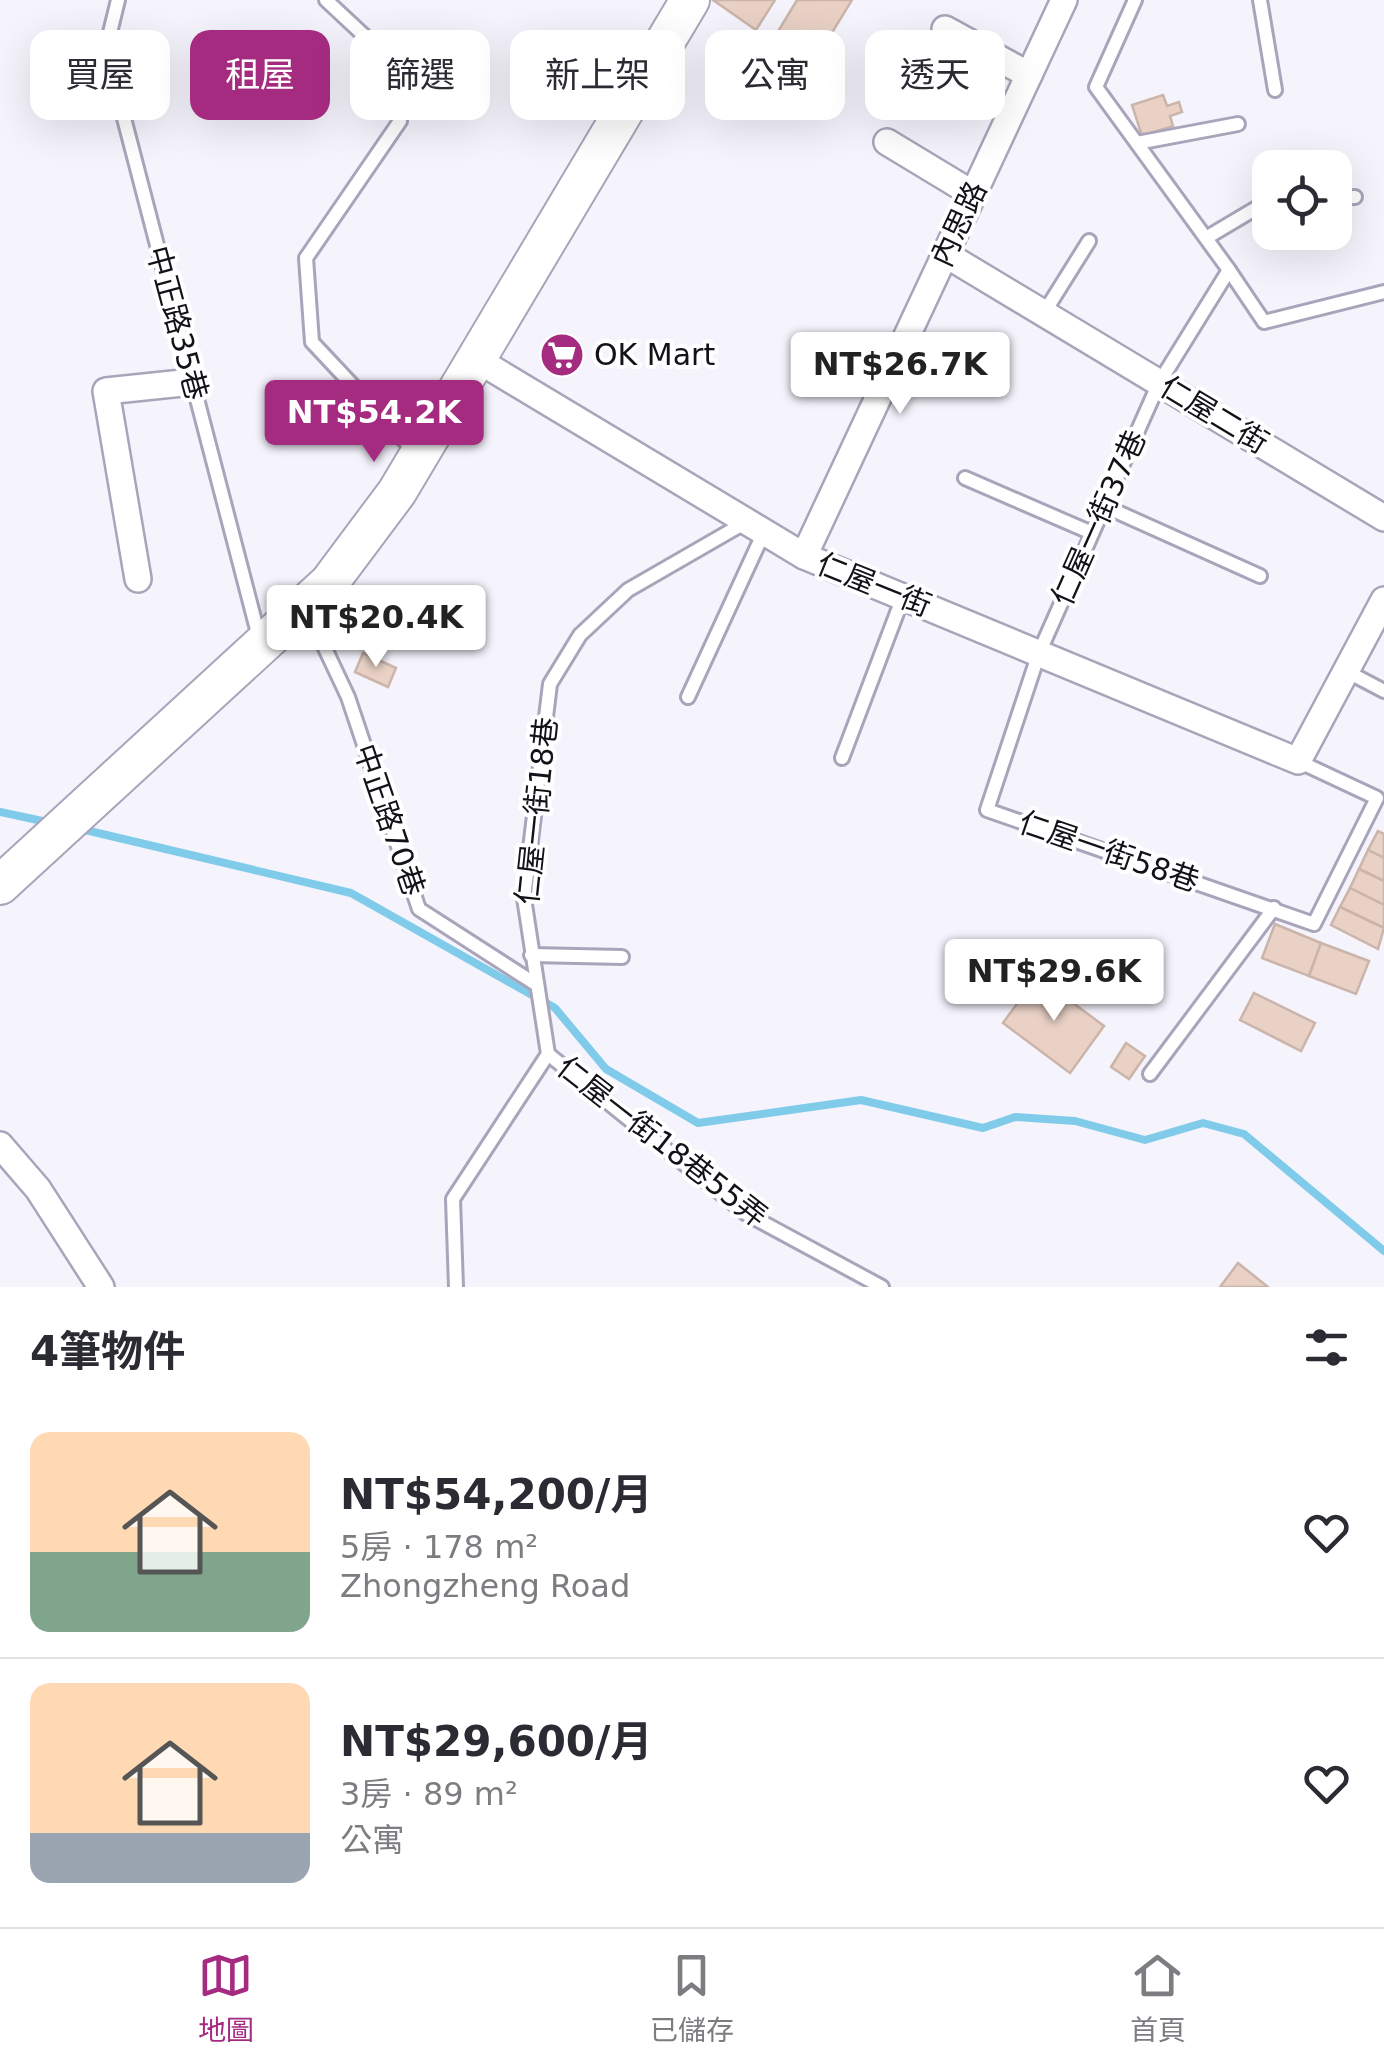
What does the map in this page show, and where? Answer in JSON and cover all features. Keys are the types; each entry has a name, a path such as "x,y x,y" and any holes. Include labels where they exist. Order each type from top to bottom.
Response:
{"street":[{"path":"0,885 330,583 418,456 690,0"},
{"name":"內思路","path":"804,556 1064,0"},
{"path":"945,29 1029,76"},
{"path":"887,142 974,194"},
{"name":"仁屋二街","path":"946,254 1384,518"},
{"name":"仁屋一街","path":"476,359 804,556 1298,761"},
{"path":"138,579 106,392 192,382"},
{"path":"1298,761 1384,600"},
{"path":"0,1145 38,1189 101,1287"}],"lane":[{"name":"中正路35巷","path":"118,0 106,48 262,646"},
{"path":"326,0 358,30"},
{"path":"1135,0 1096,87 1264,322 1384,292"},
{"path":"1260,0 1275,90"},
{"path":"400,120 306,258 312,342 418,456"},
{"path":"1137,143 1238,124"},
{"path":"1206,238 1252,211"},
{"path":"1044,313 1089,241"},
{"name":"仁屋一街37巷","path":"1039,653 1160,382 1229,270"},
{"path":"965,478 1092,533"},
{"path":"1104,506 1260,576"},
{"path":"688,697 755,527"},
{"name":"仁屋一街18巷","path":"548,1054 534,983 524,898 550,684 580,635 628,590 755,527"},
{"path":"842,758 903,597"},
{"name":"中正路70巷","path":"305,606 348,697 418,909 534,983"},
{"name":"仁屋一街58巷","path":"1039,653 987,810 1274,908"},
{"path":"1346,671 1384,690"},
{"path":"1150,1074 1274,908 1314,924 1377,798 1298,761"},
{"path":"531,955 622,958"},
{"path":"456,1287 453,1199 548,1054"},
{"name":"仁屋一街18巷55弄","path":"548,1054 745,1213 882,1287"}],"building":[{"path":"713,0 775,0 756,30"},
{"path":"797,0 852,0 834,30 779,30"},
{"path":"1163,95 1167,106 1179,102 1182,112 1170,116 1173,126 1142,136 1132,105"},
{"path":"363,653 396,668 388,687 355,672"},
{"path":"1378,831 1384,834 1384,858 1368,850"},
{"path":"1368,850 1384,858 1384,881 1359,869"},
{"path":"1359,869 1384,881 1384,905 1350,888"},
{"path":"1350,888 1384,905 1384,928 1340,907"},
{"path":"1340,907 1384,928 1378,949 1331,925"},
{"path":"1275,924 1321,943 1309,976 1262,958"},
{"path":"1321,943 1369,961 1356,994 1309,976"},
{"path":"1037,976 1104,1026 1070,1073 1003,1023"},
{"path":"1254,993 1315,1023 1301,1051 1240,1020"},
{"path":"1126,1043 1145,1056 1129,1079 1111,1067"},
{"path":"1238,1263 1268,1287 1220,1287"}],"waterway":[{"path":"0,812 47,822"},
{"path":"81,829 351,893 555,1008 606,1069 698,1123 861,1100 983,1128 1015,1117 1075,1121 1145,1140 1203,1123 1244,1134 1384,1251"}],"place":[{"name":"OK Mart","path":"562,355"}]}
